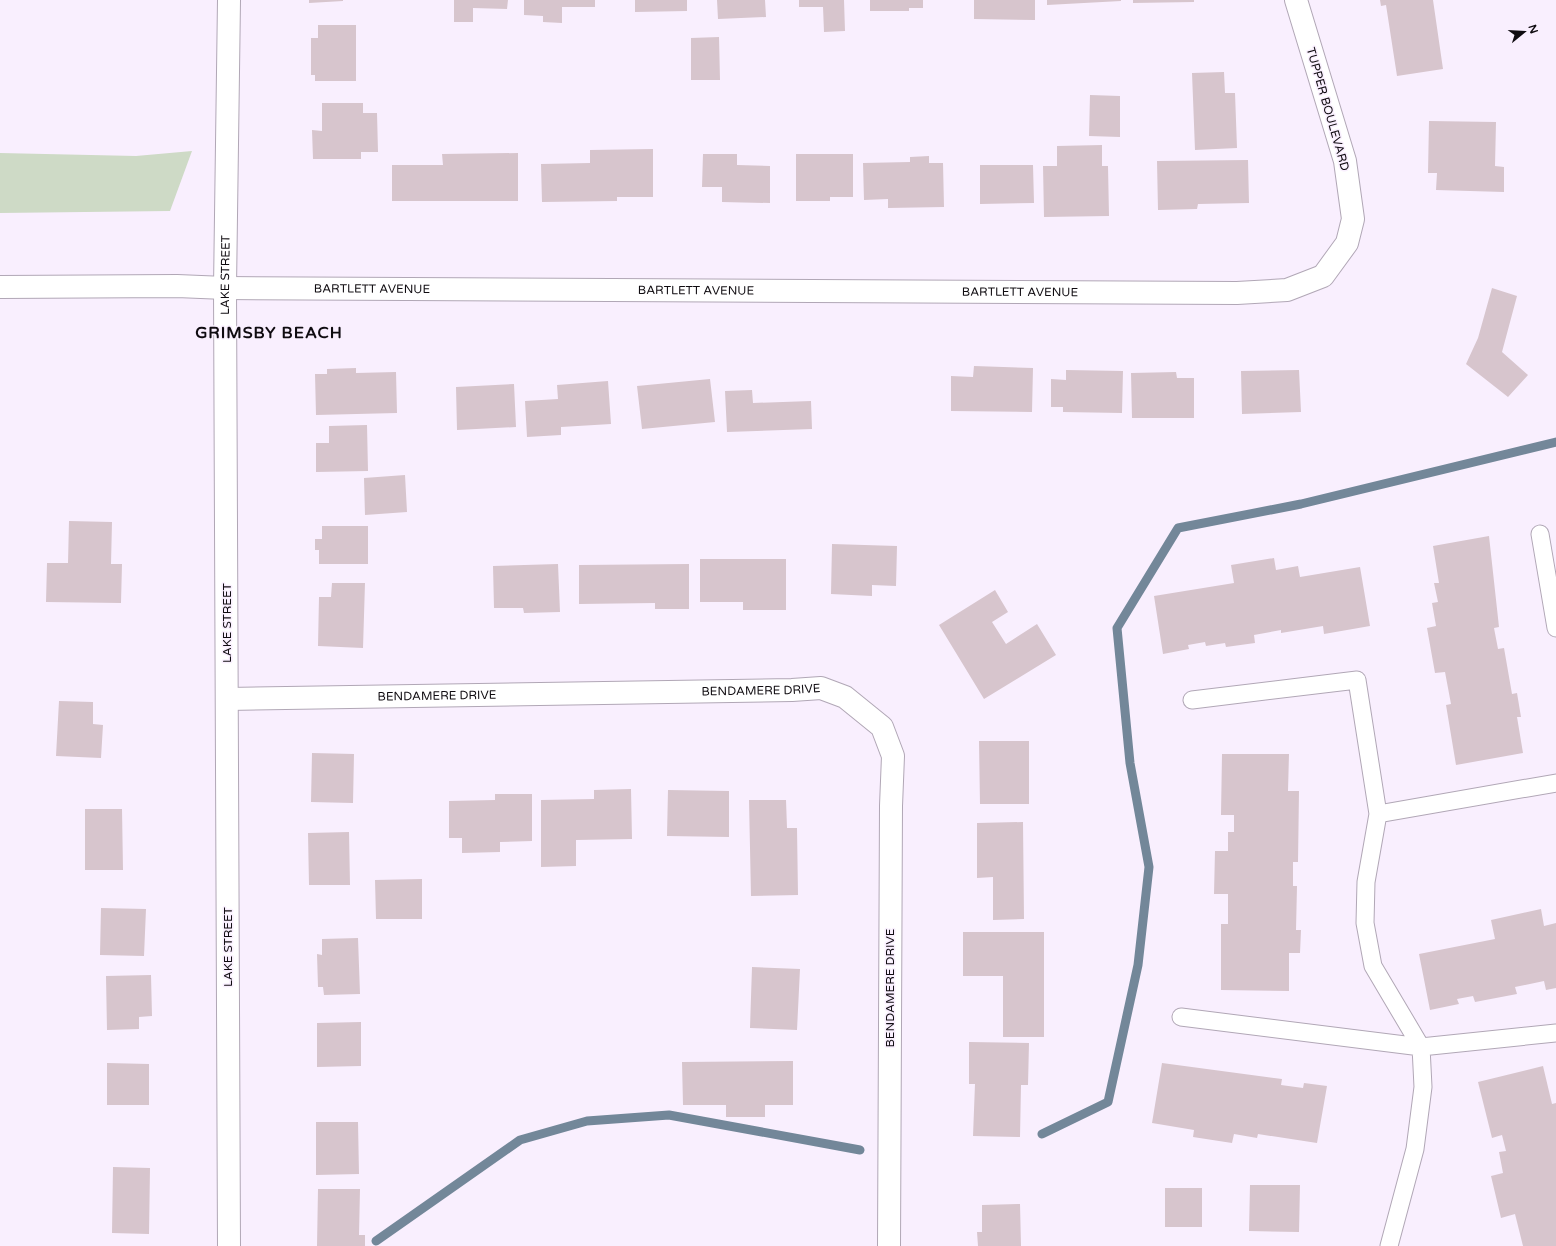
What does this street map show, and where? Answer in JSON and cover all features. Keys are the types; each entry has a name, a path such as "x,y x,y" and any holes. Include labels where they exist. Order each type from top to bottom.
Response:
{"street":[{"name":"LAKE STREET","path":"229,1246 225,288 230,0"},
{"name":"TUPPER BOULEVARD","path":"1296,0 1345,161 1353,219"},
{"name":"BARTLETT AVENUE","path":"0,287 177,286 225,288 1237,293 1287,290 1323,276 1347,243 1353,219"},
{"name":"BENDAMERE DRIVE","path":"227,699 792,690 821,688 845,697 882,727 893,756 891,814 889,1246"}],"lane":[{"path":"1540,534 1556,628"},
{"path":"1192,700 1357,680 1378,814 1366,882 1365,923 1373,966 1421,1047 1423,1087 1415,1150 1389,1246"},
{"path":"1378,814 1556,783"},
{"path":"1181,1017 1421,1047 1556,1033"}],"green space":[{"path":"192,151 170,211 0,213 0,153 136,156"}],"building":[{"path":"309,0 343,0 343,1 309,3"},
{"path":"454,0 508,0 507,9 473,8 473,22 454,22"},
{"path":"524,0 595,0 595,7 562,7 562,23 543,22 543,16 524,15"},
{"path":"635,0 687,0 687,11 635,12"},
{"path":"717,0 765,0 766,17 718,19"},
{"path":"799,0 844,0 845,31 824,32 823,7 799,7"},
{"path":"870,0 923,0 923,8 909,8 909,11 870,11"},
{"path":"974,0 1035,0 1035,20 974,19"},
{"path":"1047,0 1121,0 1121,1 1047,5"},
{"path":"1133,0 1194,0 1194,2 1133,3"},
{"path":"1380,0 1433,0 1443,69 1397,76 1386,5 1381,6"},
{"path":"318,25 356,25 356,81 315,81 315,75 311,75 311,38 318,38"},
{"path":"719,37 720,80 691,80 691,38"},
{"path":"1224,72 1225,93 1235,93 1237,148 1195,150 1192,73"},
{"path":"1090,95 1120,96 1120,137 1089,136"},
{"path":"322,103 363,103 363,113 377,113 378,152 361,152 361,159 313,159 312,130 322,131"},
{"path":"1429,121 1496,122 1495,166 1504,167 1504,192 1436,190 1437,173 1428,173"},
{"path":"1102,145 1102,166 1108,166 1109,216 1044,217 1043,166 1057,166 1057,146"},
{"path":"653,149 653,197 617,197 617,201 542,202 541,164 590,163 590,150"},
{"path":"518,153 518,201 392,201 392,165 443,165 442,154"},
{"path":"703,154 737,154 737,165 770,166 770,203 722,202 722,187 702,187"},
{"path":"796,154 853,154 853,197 830,197 830,201 796,201"},
{"path":"929,156 929,163 943,163 944,207 888,208 888,199 864,200 863,163 910,162 910,157"},
{"path":"1248,160 1249,203 1198,204 1197,209 1158,210 1157,161"},
{"path":"980,165 1033,165 1034,203 980,204"},
{"path":"1492,288 1517,296 1502,352 1528,375 1508,397 1466,364 1478,338"},
{"path":"974,366 1033,368 1032,412 951,411 951,376 973,377"},
{"path":"356,368 356,373 396,372 397,413 316,415 315,374 327,374 327,369"},
{"path":"1066,370 1123,371 1122,413 1063,412 1063,407 1051,407 1051,379 1066,380"},
{"path":"1299,370 1301,412 1242,414 1241,371"},
{"path":"1176,372 1177,378 1194,378 1194,418 1132,418 1131,373"},
{"path":"710,379 715,422 642,429 637,386"},
{"path":"608,381 611,424 561,427 561,435 527,437 525,401 558,399 557,385"},
{"path":"514,384 516,427 457,430 456,387"},
{"path":"752,390 753,403 811,401 812,429 727,432 725,391"},
{"path":"367,425 368,471 316,472 316,443 329,443 329,426"},
{"path":"405,475 407,512 365,515 364,478"},
{"path":"69,521 112,522 111,564 122,564 121,603 46,602 47,563 68,563"},
{"path":"322,526 368,526 368,564 319,564 319,550 315,550 315,539 322,539"},
{"path":"1489,536 1499,627 1494,628 1498,649 1504,648 1512,694 1517,693 1521,717 1517,717 1523,753 1456,765 1446,705 1451,704 1445,672 1435,673 1427,628 1436,626 1432,603 1438,602 1434,583 1439,583 1433,546"},
{"path":"832,544 897,546 896,586 872,585 872,596 831,594"},
{"path":"1274,558 1276,570 1298,566 1300,577 1360,567 1370,626 1324,634 1323,626 1281,633 1281,630 1254,635 1255,643 1226,647 1225,643 1206,646 1205,642 1188,645 1189,649 1163,654 1154,596 1234,583 1231,565"},
{"path":"700,559 786,559 786,610 743,610 743,602 700,602"},
{"path":"558,564 560,612 524,613 523,608 494,608 493,566"},
{"path":"689,564 689,609 655,609 655,603 579,604 579,565"},
{"path":"332,583 365,583 363,648 318,646 319,597 331,597"},
{"path":"995,590 1008,612 992,622 1006,644 1037,624 1056,655 984,699 939,625"},
{"path":"59,701 93,702 93,724 103,725 101,758 56,756"},
{"path":"979,741 1029,741 1029,804 980,804"},
{"path":"312,753 354,754 353,803 311,802"},
{"path":"1222,754 1289,754 1288,791 1299,791 1298,862 1293,862 1293,886 1297,886 1296,930 1301,930 1300,953 1289,953 1289,991 1221,990 1221,924 1228,924 1228,894 1214,894 1215,851 1228,851 1228,832 1234,832 1234,815 1221,815"},
{"path":"631,789 632,839 576,840 576,866 541,867 541,800 594,799 594,790"},
{"path":"668,790 729,791 729,837 667,836"},
{"path":"495,794 532,794 532,841 500,842 500,852 462,853 462,838 449,838 449,801 495,800"},
{"path":"749,800 786,800 787,828 797,828 798,895 751,896"},
{"path":"85,809 122,809 123,870 85,870"},
{"path":"1023,822 1024,919 993,920 993,877 977,878 977,823"},
{"path":"349,832 350,885 309,885 308,833"},
{"path":"422,879 422,919 376,919 375,880"},
{"path":"101,908 146,909 144,956 100,955"},
{"path":"1541,909 1544,926 1556,923 1556,988 1546,990 1544,981 1515,987 1517,994 1475,1002 1473,996 1457,999 1459,1004 1430,1010 1419,954 1495,939 1491,920"},
{"path":"963,932 1044,932 1044,1037 1003,1037 1003,976 963,976"},
{"path":"358,938 360,994 324,995 323,987 318,987 317,954 322,955 322,939"},
{"path":"752,967 800,969 797,1030 750,1028"},
{"path":"151,975 152,1016 139,1017 139,1029 107,1030 106,976"},
{"path":"361,1022 361,1066 317,1067 317,1023"},
{"path":"969,1042 1029,1043 1028,1085 1021,1085 1020,1137 973,1136 975,1084 969,1084"},
{"path":"793,1061 793,1105 765,1105 765,1117 726,1117 726,1105 683,1105 682,1062"},
{"path":"107,1063 149,1064 149,1105 107,1105"},
{"path":"1162,1063 1282,1079 1281,1085 1303,1088 1304,1083 1327,1086 1317,1143 1258,1134 1257,1138 1234,1134 1232,1143 1193,1137 1194,1130 1152,1123"},
{"path":"1543,1066 1552,1104 1556,1103 1556,1246 1523,1246 1515,1214 1501,1218 1491,1176 1503,1173 1499,1152 1506,1151 1502,1135 1492,1138 1478,1082"},
{"path":"316,1122 358,1122 359,1174 316,1175"},
{"path":"113,1167 150,1168 149,1234 112,1233"},
{"path":"1250,1185 1300,1185 1299,1232 1249,1231"},
{"path":"1165,1188 1202,1188 1202,1227 1165,1227"},
{"path":"318,1189 360,1189 359,1235 365,1235 365,1246 317,1246"},
{"path":"1020,1204 1021,1246 978,1246 977,1232 982,1232 982,1205"}],"waterway":[{"path":"1042,1134 1108,1102 1138,965 1149,867 1130,763 1117,628 1178,528 1301,504 1556,442"},
{"path":"376,1241 520,1140 587,1121 669,1115 860,1150"}],"district":[{"name":"GRIMSBY BEACH","path":"269,333"}]}
